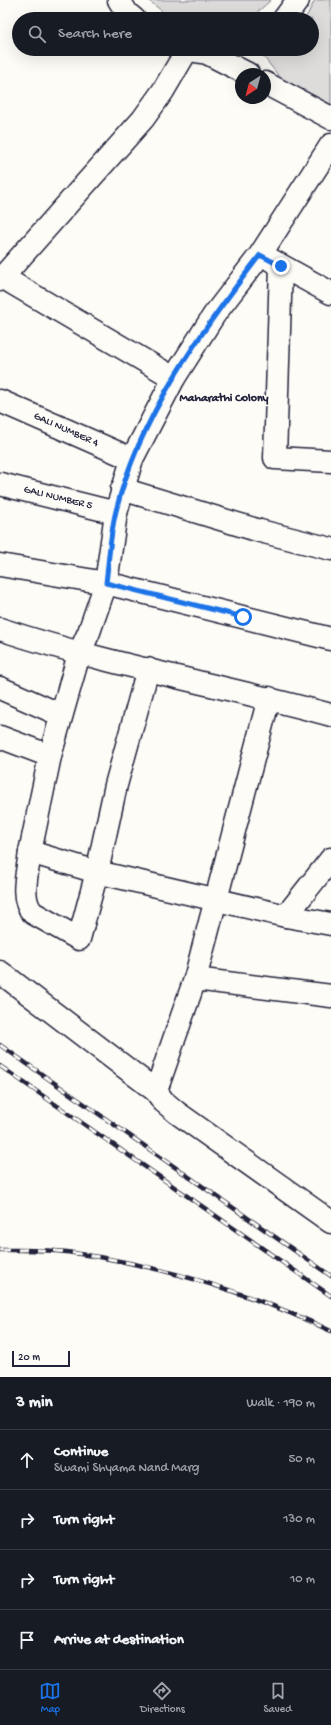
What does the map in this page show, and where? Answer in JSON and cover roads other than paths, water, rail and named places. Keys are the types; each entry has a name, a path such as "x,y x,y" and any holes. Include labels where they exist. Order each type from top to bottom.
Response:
{"street":[{"path":"119,0 126,12"},
{"path":"289,12 298,0"},
{"path":"174,378 1,278 143,119 188,56"},
{"path":"204,56 235,69"},
{"path":"271,86 331,118"},
{"path":"148,670 116,784 97,872 79,939 33,913 27,907 26,898 30,852 50,756 79,654 89,632 106,583 116,513 122,488 132,459 174,378 214,315 260,255 331,145"},
{"path":"260,255 331,293"},
{"path":"281,266 275,458 331,461"},
{"name":"GALI NUMBER 4","path":"0,401 132,459"},
{"name":"GALI NUMBER 5","path":"0,484 116,513"},
{"path":"122,488 260,531 331,549"},
{"path":"0,565 106,583 331,640"},
{"path":"0,629 79,654 269,698 331,715"},
{"path":"0,688 62,715"},
{"path":"156,1091 195,979 269,698"},
{"path":"0,737 50,756"},
{"path":"30,852 97,872 215,901 331,924"},
{"path":"286,916 331,859"},
{"path":"0,972 156,1091 163,1101 176,1112 331,1222"},
{"path":"195,979 331,996"}],"railway":[{"path":"0,1045 331,1276"},
{"path":"0,1066 331,1296"},
{"path":"0,1250 42,1250 67,1252 102,1257 169,1272 235,1292 331,1331"}],"district":[{"name":"Maharathi Colony","path":"224,399"}]}
